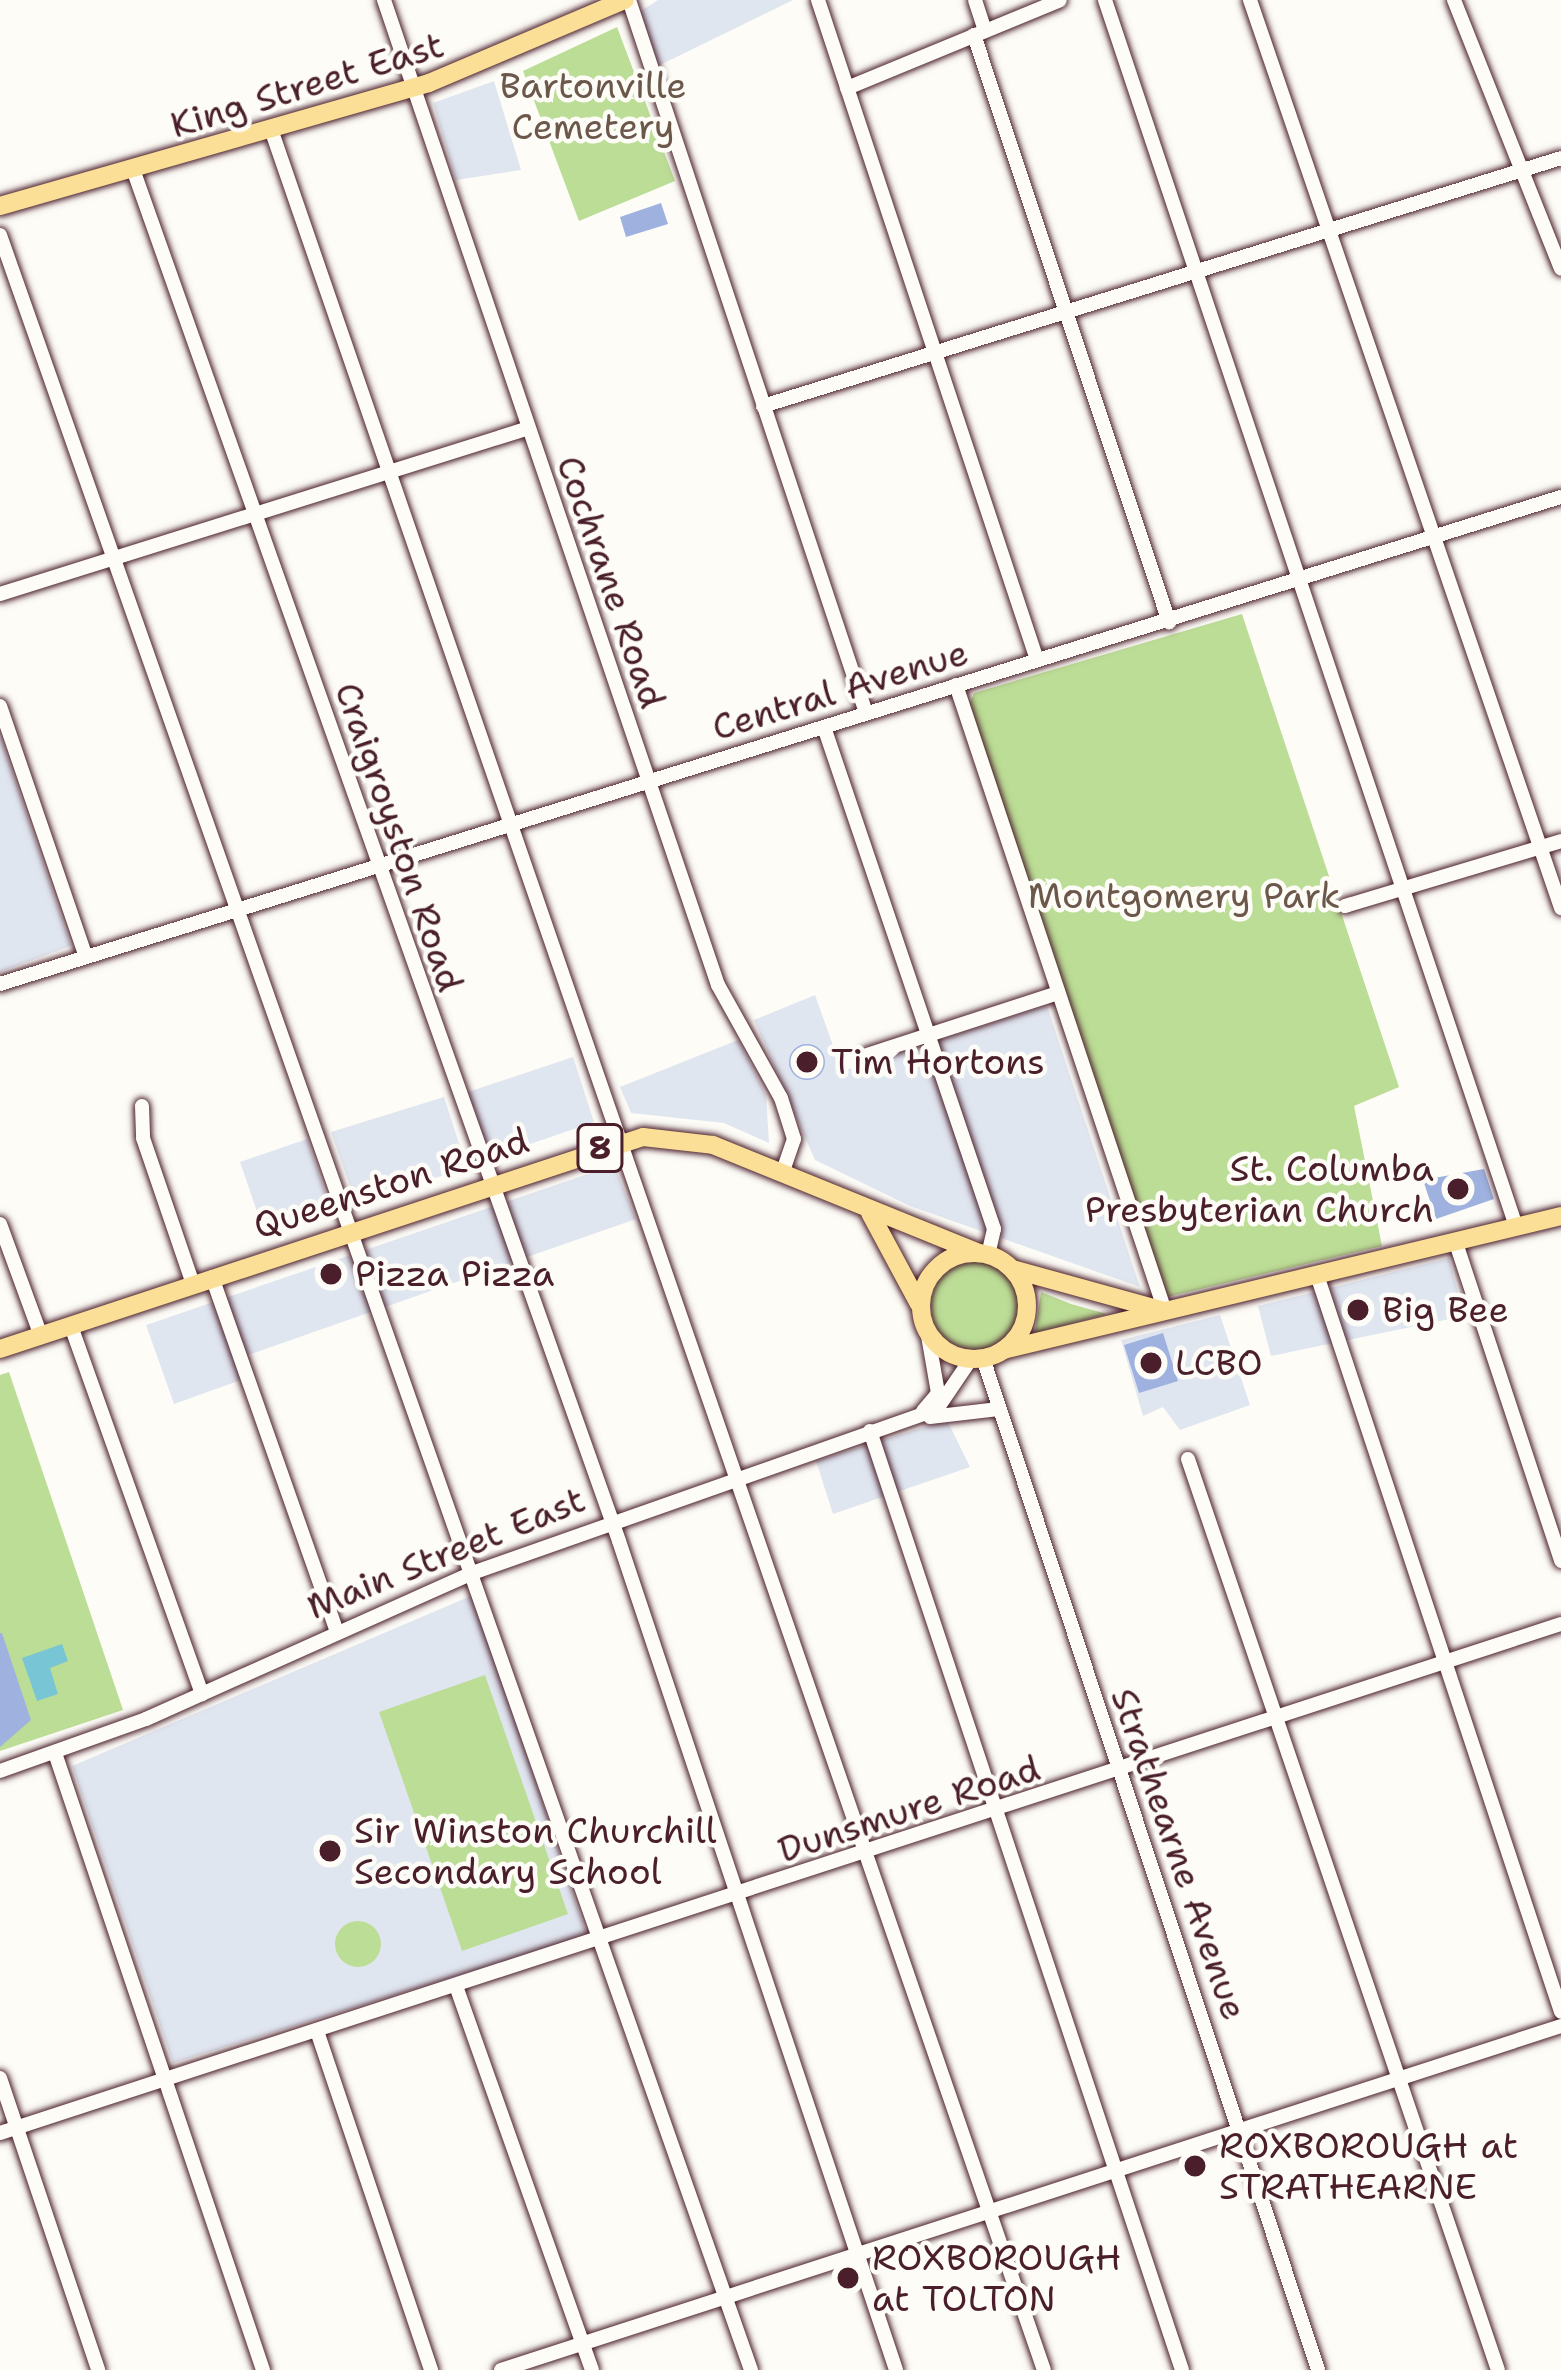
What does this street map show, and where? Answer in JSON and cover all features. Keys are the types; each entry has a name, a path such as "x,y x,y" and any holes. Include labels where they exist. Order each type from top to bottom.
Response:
{"main road":[{"name":"King Street East","path":"0,206 134,172 414,87 627,0"},
{"name":"Queenston Road","path":"0,1349 622,1141 687,1138 782,1173 870,1213 903,1216 983,1254"},
{"path":"870,1213 921,1309 927,1330 977,1358 1561,1216"},
{"path":"921,1309 942,1264 983,1254 1012,1269 1166,1311"},
{"path":"1004,1350 1026,1315 1012,1269"}],"street":[{"name":"Cochrane Road","path":"384,0 718,985 781,1098 794,1138 782,1173"},
{"path":"627,0 866,713"},
{"path":"818,0 1037,660"},
{"path":"975,0 979,31 1066,312 1169,622"},
{"path":"848,88 924,65 979,31 1060,0"},
{"path":"1105,0 1516,1226"},
{"path":"1250,0 1561,908"},
{"path":"1454,0 1526,169 1561,268"},
{"path":"272,132 1044,2370"},
{"path":"764,406 1561,158"},
{"name":"Craigroyston Road","path":"134,172 610,1521 896,2370"},
{"path":"0,235 475,1571 751,2370"},
{"path":"0,594 526,429"},
{"name":"Central Avenue","path":"0,983 1037,660 1299,584 1561,497"},
{"path":"956,685 1166,1311"},
{"path":"0,706 86,957"},
{"path":"824,727 994,1229 983,1254"},
{"path":"1345,906 1561,842"},
{"path":"867,1055 1058,993"},
{"path":"142,1106 142,1138 203,1281 337,1631"},
{"path":"0,1224 40,1336"},
{"path":"1455,1240 1561,1561"},
{"path":"1317,1275 1561,2012"},
{"path":"71,1326 202,1694"},
{"path":"916,1413 938,1393 927,1330"},
{"name":"Main Street East","path":"0,1771 202,1694 475,1571 949,1400 977,1358"},
{"name":"Strathearne Avenue","path":"977,1358 1000,1409 1318,2370"},
{"path":"916,1413 1000,1409"},
{"path":"870,1431 1182,2370"},
{"path":"1188,1459 1285,1718 1498,2370"},
{"name":"Dunsmure Road","path":"0,2133 1120,1773 1561,1624"},
{"path":"55,1753 263,2370"},
{"path":"456,1986 592,2370"},
{"path":"501,2370 857,2261 1561,2026"},
{"path":"317,2031 431,2370"},
{"path":"0,2078 98,2370"}],"shaded area":[{"path":"658,0 793,0 658,66 638,13"},
{"path":"494,81 521,170 456,180 433,103"},
{"path":"0,736 71,946 0,972"},
{"path":"815,995 842,1071 1047,1006 1140,1287 910,1206 815,1160 754,1020"},
{"path":"738,1040 766,1095 769,1143 724,1123 631,1113 620,1087"},
{"path":"573,1057 594,1122 490,1158 465,1093"},
{"path":"444,1097 467,1168 356,1203 331,1132"},
{"path":"307,1139 331,1209 264,1232 240,1162"},
{"path":"614,1165 636,1219 248,1355 255,1375 174,1404 146,1325"},
{"path":"1449,1258 1464,1316 1271,1356 1258,1306"},
{"path":"1220,1315 1250,1405 1180,1430 1163,1407 1143,1416 1121,1340"},
{"path":"947,1420 970,1467 833,1514 816,1461"},
{"name":"Sir Winston Churchill Secondary School","path":"473,1595 587,1936 173,2063 72,1766"}],"green space":[{"name":"Bartonville Cemetery","path":"617,27 675,181 579,221 523,71"},
{"name":"Montgomery Park","path":"1242,614 1399,1087 1354,1106 1382,1246 1167,1297 969,705 974,693"},
{"path":"975,1262 1006,1275 1019,1306 1006,1337 975,1350 944,1337 931,1306 944,1275"},
{"path":"1041,1292 1071,1304 1107,1314 1035,1333"},
{"path":"9,1372 123,1710 0,1751 0,1375"},
{"path":"485,1675 568,1914 462,1951 379,1712"},
{"path":"358,1921 374,1928 381,1944 374,1960 358,1967 342,1960 335,1944 342,1928"}],"water":[{"path":"62,1644 68,1661 50,1668 58,1694 37,1701 22,1658"}],"building":[{"path":"661,203 668,224 626,237 620,217"},
{"name":"Tim Hortons","path":"807,1044 819,1050 825,1062 819,1074 807,1080 795,1074 789,1062 795,1050"},
{"name":"St. Columba Presbyterian Church","path":"1484,1169 1494,1199 1436,1219 1423,1180"},
{"name":"LCBO","path":"1163,1333 1178,1381 1139,1393 1124,1345"},
{"path":"0,1633 31,1720 0,1747"}],"place":[{"name":"Tim Hortons","path":"807,1062"},
{"name":"St. Columba Presbyterian Church","path":"1458,1189"},
{"name":"Pizza Pizza","path":"331,1274"},
{"name":"Big Bee","path":"1358,1310"},
{"name":"LCBO","path":"1151,1363"},
{"name":"Sir Winston Churchill Secondary School","path":"330,1851"},
{"name":"ROXBOROUGH at STRATHEARNE","path":"1195,2166"},
{"name":"ROXBOROUGH at TOLTON","path":"848,2278"}]}
